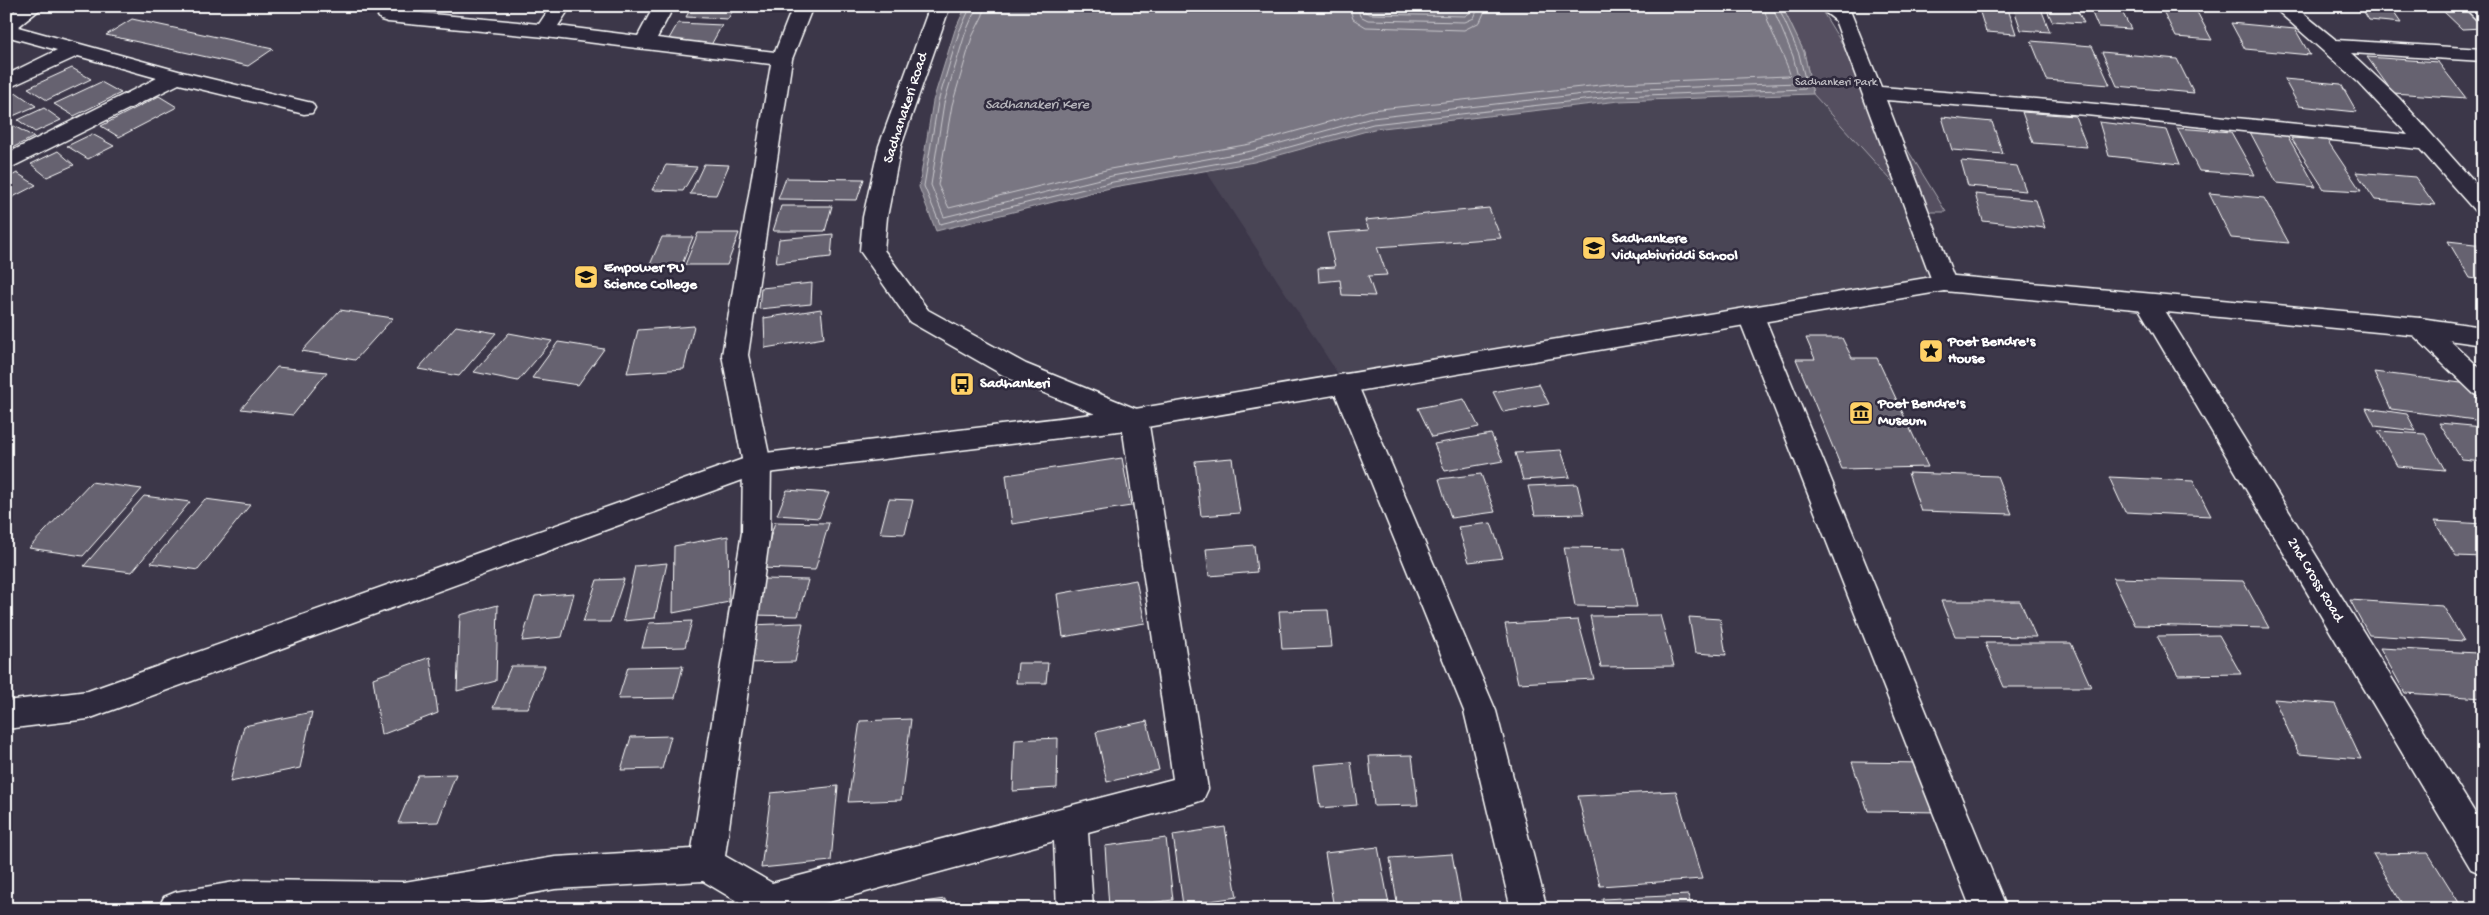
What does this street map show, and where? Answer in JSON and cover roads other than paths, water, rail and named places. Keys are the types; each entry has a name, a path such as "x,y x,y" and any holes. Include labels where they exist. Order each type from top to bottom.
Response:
{"street":[{"path":"6,29 34,6"},
{"path":"545,31 561,6"},
{"path":"644,43 664,6"},
{"path":"708,864 756,532 758,464 735,355 782,59 803,6"},
{"name":"Sadhanakeri Road","path":"940,6 890,146 875,217 872,251 919,316 1017,371 1135,418"},
{"path":"1827,6 1844,17 1944,283"},
{"path":"2282,6 2330,46 2392,103 2458,181 2483,206"},
{"path":"388,16 545,31 782,59"},
{"path":"6,29 176,77 304,108"},
{"path":"2330,46 2483,55"},
{"path":"6,83 76,49"},
{"path":"6,162 176,77"},
{"path":"1873,93 2086,109 2425,143"},
{"path":"2458,181 2483,186"},
{"path":"6,715 88,705 758,464 1135,418 1944,283 2420,327 2483,336"},
{"name":"2nd Cross Road","path":"2147,302 2483,858"},
{"path":"1751,316 1989,909"},
{"path":"2420,327 2483,387"},
{"path":"1344,383 1480,711 1529,909"},
{"path":"176,909 246,897 403,904 555,873 708,864 769,905 1191,789 1135,418"},
{"path":"1070,821 1075,909"}],"water":[{"name":"Sadhanakeri Kere","path":"966,6 1357,6 1370,9 1465,11 1470,6 1782,6 1804,52 1813,94 1619,101 1374,129 1254,162 1114,187 936,231 919,187 933,101 955,30"}],"place":[{"name":"Sadhankere Vidyabivriddi School","path":"1594,248"},
{"name":"Empower PU Science College","path":"586,277"},
{"name":"Poet Bendre's House","path":"1931,351"},
{"name":"Sadhankeri","path":"962,384"},
{"name":"Poet Bendre's Museum","path":"1861,413"}],"park label":[{"name":"Sadhankeri Park","path":"1836,83"}]}
